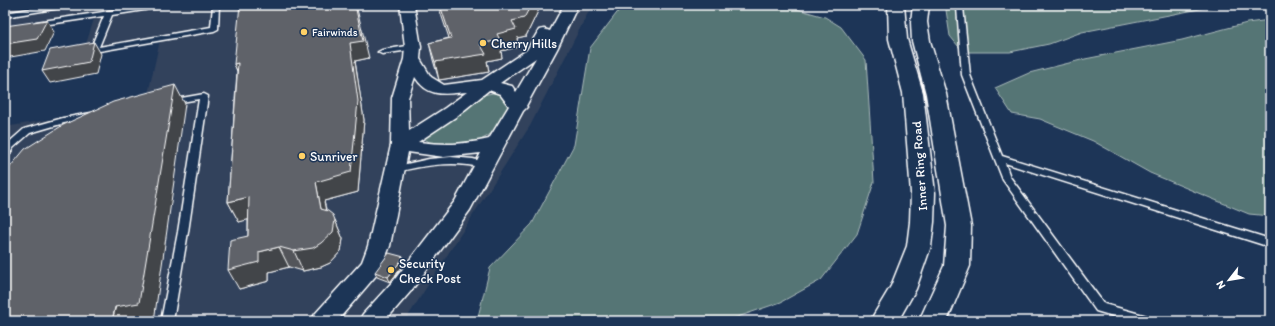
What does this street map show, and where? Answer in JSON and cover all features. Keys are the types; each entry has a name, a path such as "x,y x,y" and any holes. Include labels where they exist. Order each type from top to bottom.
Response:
{"main road":[{"name":"Inner Ring Road","path":"884,321 903,289 920,246 922,222 923,193 913,93 898,39 896,5"},
{"name":"Inner Ring Road","path":"921,5 919,22 921,41 936,94 959,226 957,266 933,321"}],"street":[{"path":"406,5 413,53 425,80 441,90 487,84 506,90 518,107"},
{"path":"400,145 451,112 487,84 533,52 559,5"},
{"path":"371,321 402,285 464,206 484,165 518,107 571,5"},
{"path":"323,321 371,266 379,246 400,145 400,98 413,53"},
{"path":"400,145 444,151 471,149 496,144"}],"lane":[{"path":"109,13 94,50 214,29 216,5"},
{"path":"962,5 960,7 966,75 1006,178 1100,308 1147,321"},
{"path":"56,21 64,6"},
{"path":"5,15 64,6"},
{"path":"27,26 157,6"},
{"path":"382,52 413,53"},
{"path":"157,104 204,96 183,232 167,321"},
{"path":"5,155 10,146 27,131 64,120 102,114"},
{"path":"998,158 1270,243"},
{"path":"396,170 426,162 451,160 472,161 484,165"}],"shaded area":[{"path":"5,5 592,5 530,126 405,321 5,321 5,127 146,103 160,40 83,53 94,19 5,34"}],"green space":[{"path":"623,5 783,5 825,17 841,27 866,60 874,182 857,234 821,280 781,302 726,321 477,321 490,268 532,224 574,145 590,48"},
{"path":"950,5 1220,5 1082,32 1049,44 1010,52 963,52 950,36 946,10"},
{"path":"1270,20 1270,216 1249,214 1150,173 1093,141 1040,119 1012,114 995,88 1029,73 1085,59 1182,40 1247,23"},
{"path":"493,93 505,96 509,103 501,121 494,130 482,139 464,144 440,145 424,138 424,135 483,95"}],"building":[{"path":"240,5 355,5 363,41 350,43 358,101 351,172 316,182 321,209 328,211 333,215 335,220 333,232 313,248 294,251 279,247 259,252 259,262 228,270 230,240 248,236 249,197 228,202 238,63 234,64"},
{"path":"440,5 531,5 524,18 512,21 516,29 497,34 500,40 480,44 486,54 435,62 429,43 451,38"},
{"path":"47,20 37,39 5,44 5,26"},
{"path":"94,42 89,62 42,71 50,50"},
{"path":"175,85 139,303 115,307 112,321 5,321 5,173 25,149 63,125 113,102"},
{"path":"389,253 404,257 388,277 375,272"}],"place":[{"name":"Fairwinds","path":"304,32"},
{"name":"Cherry Hills","path":"483,43"},
{"name":"Sunriver","path":"302,156"},
{"name":"Security Check Post","path":"391,270"}]}
